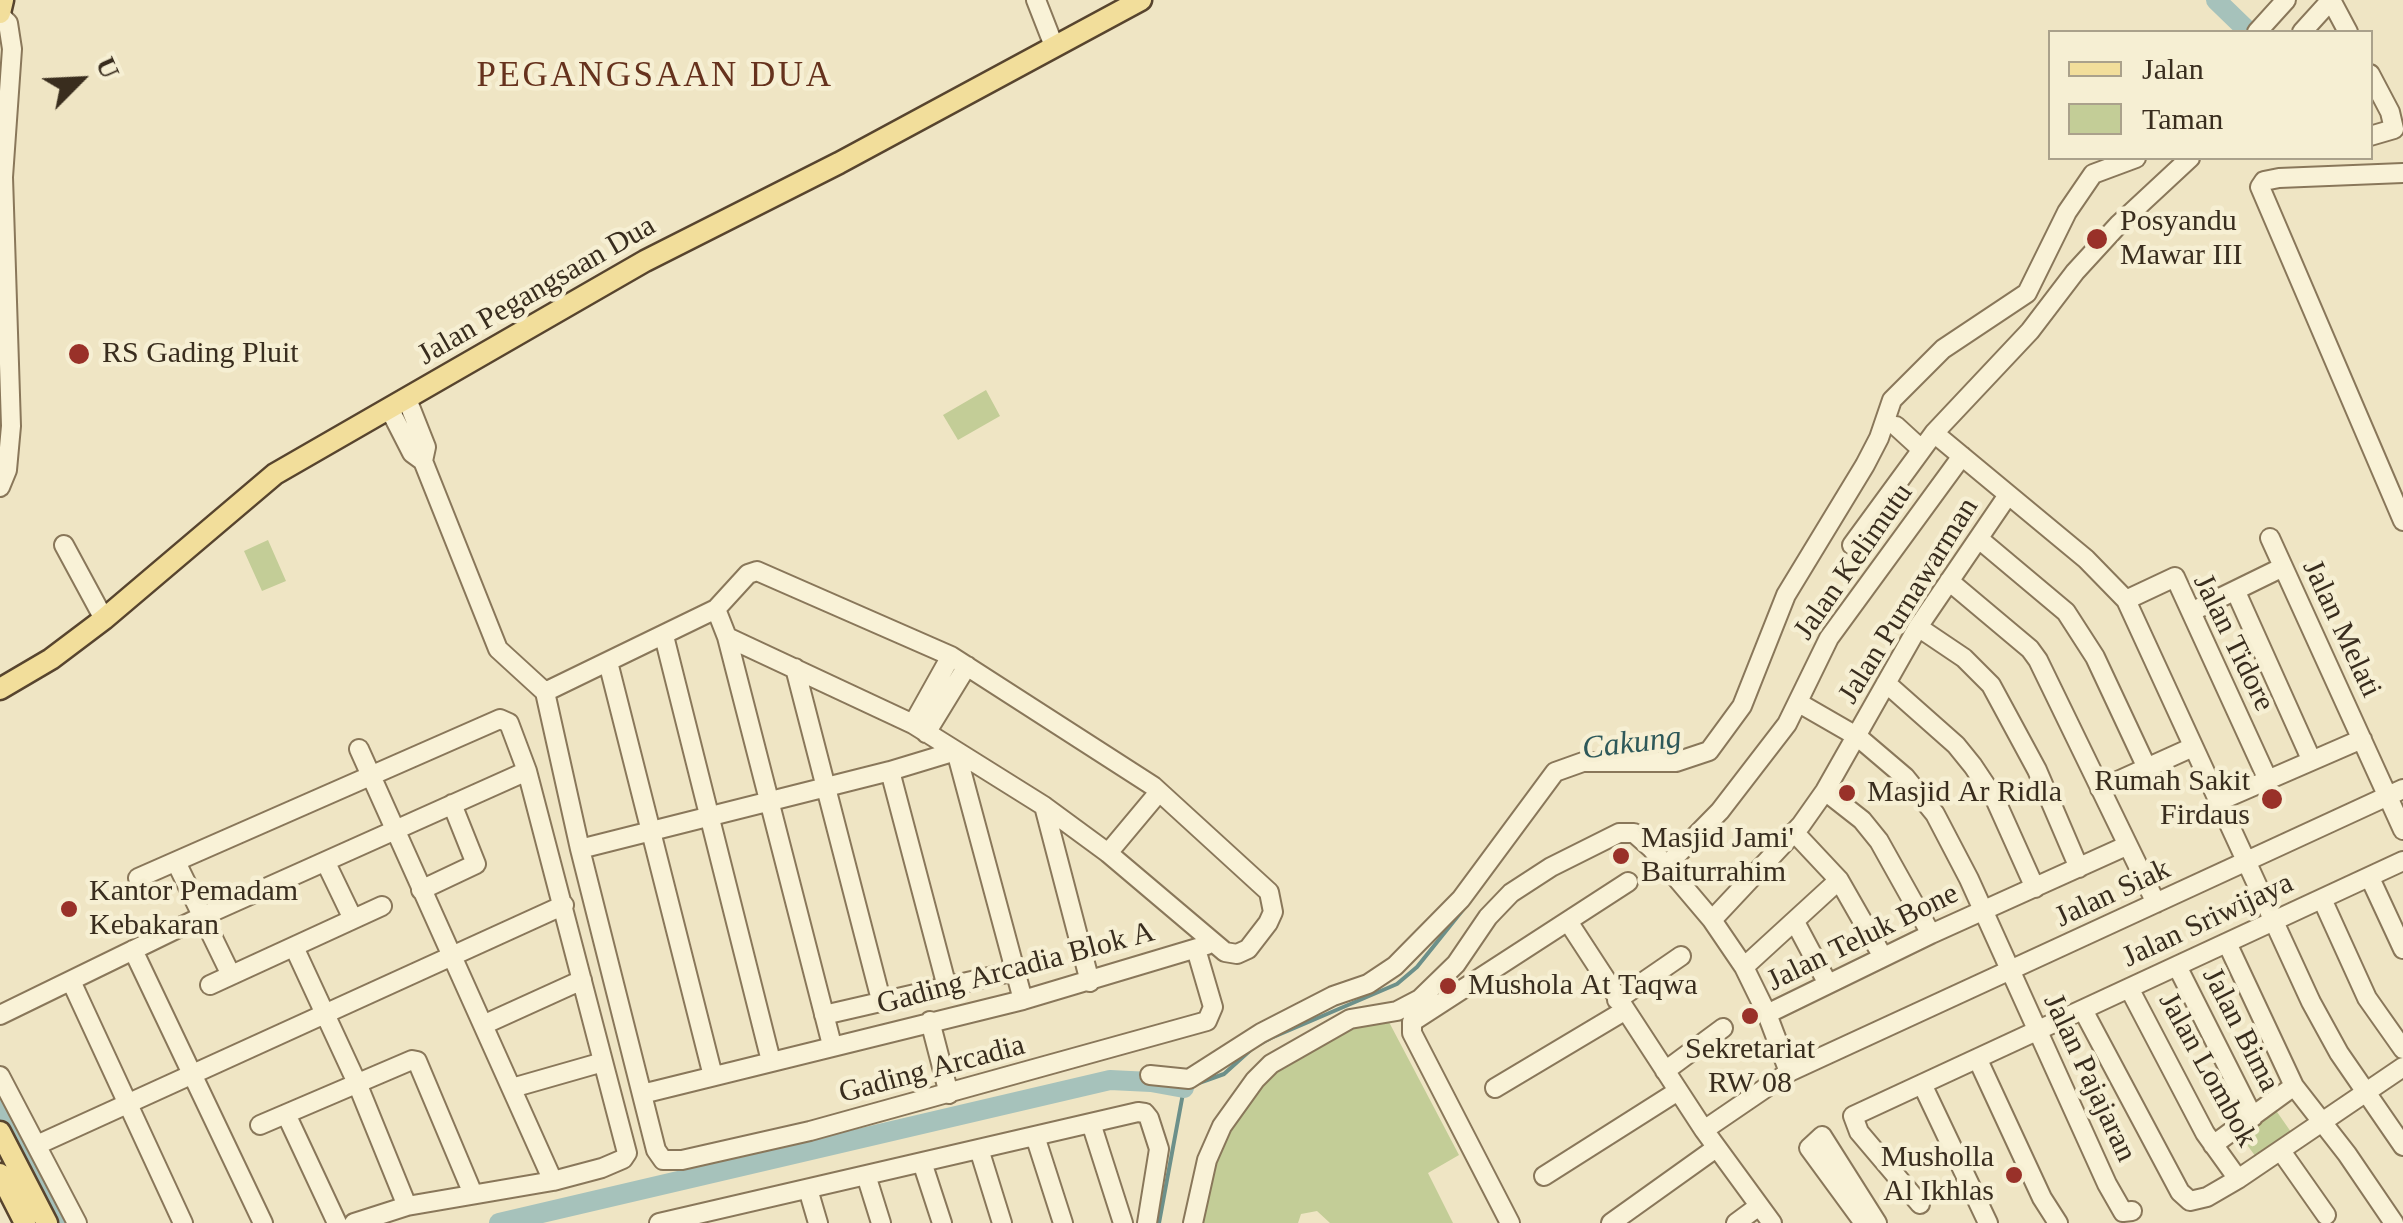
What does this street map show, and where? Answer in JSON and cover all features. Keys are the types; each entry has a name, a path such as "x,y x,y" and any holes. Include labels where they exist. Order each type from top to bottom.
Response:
{"main road":[{"path":"0,14 2,0"},
{"name":"Jalan Pegangsaan Dua","path":"0,689 51,660 104,619 275,474 646,261 840,163 1141,0"},
{"path":"0,1132 47,1223"},
{"path":"0,1160 29,1223"},
{"path":"0,1174 29,1223"}],"street":[{"path":"1036,0 1054,46"},
{"path":"2259,30 2286,0"},
{"path":"2293,30 2316,0"},
{"path":"2304,30 2331,0 2347,30"},
{"path":"0,14 10,30 12,49 3,165 5,371 11,426 7,470 0,487"},
{"path":"2373,81 2394,129 2373,135"},
{"path":"1150,1075 1189,1079 1260,1032 1368,984 1394,966 1461,899 1555,772 1584,762 1676,762 1709,751 1742,706 1786,595 1880,438 1892,400 1943,350 2026,293 2067,212 2086,184 2095,173 2131,160"},
{"path":"1852,545 1920,448 2030,331 2108,236 2156,186 2188,160"},
{"path":"2403,173 2268,180 2260,187 2403,521"},
{"path":"404,401 412,454 424,462 498,649 539,685 608,662 716,609 748,574 756,571 959,661 1159,792 1269,892 1273,912 1268,924 1248,949 1237,954 1205,946 1108,853 1044,806 919,729 727,636"},
{"path":"1896,426 1920,448"},
{"path":"1934,433 2086,558 2126,600 2324,1026 2403,1146"},
{"name":"Jalan Kelimutu","path":"1666,866 1728,802 1799,703 1829,638 1962,456"},
{"name":"Jalan Purnawarman","path":"1712,920 1794,832 1825,791 1918,627 2008,494"},
{"name":"Jalan Melati","path":"2270,538 2362,739 2396,793 2403,830"},
{"path":"1979,539 2066,612 2095,657 2147,768"},
{"path":"64,545 104,619"},
{"path":"2191,612 2281,568"},
{"name":"Jalan Tidore","path":"2126,600 2174,576 2268,780"},
{"path":"1949,581 2030,649 2156,904"},
{"path":"2236,592 2312,759"},
{"path":"716,609 727,636 832,1045"},
{"path":"1918,627 1964,658 1991,685 2037,770 2078,868"},
{"path":"664,636 771,1061"},
{"path":"919,729 959,661"},
{"path":"608,662 713,1076"},
{"path":"794,668 828,787 880,1000"},
{"path":"1886,683 1956,745 1973,766 1994,799 2035,888"},
{"name":"Gading Arcadia","path":"539,685 656,1150 663,1160 742,1148 1207,1022 1213,1007 1205,946"},
{"path":"1799,703 1858,737 1905,777 1935,814 2010,972"},
{"path":"138,878 500,718 509,722 528,771 627,1153 602,1168 553,1181 408,1206 354,1223"},
{"path":"2217,802 2362,739"},
{"path":"2100,789 2193,746"},
{"path":"359,750 553,1181"},
{"path":"580,849 956,751"},
{"path":"956,751 1023,1000"},
{"path":"0,1015 201,917 528,771"},
{"path":"890,771 947,987"},
{"path":"1825,791 1862,820 1879,840 1931,934"},
{"path":"1108,853 1159,792"},
{"name":"Jalan Siak","path":"1704,1130 1789,1072 2396,793"},
{"path":"421,890 476,864 452,804"},
{"path":"1044,806 1090,982"},
{"path":"1193,1223 1207,1160 1222,1126 1271,1064 1350,1019 1397,1011 1420,999 1456,964 1488,917 1512,893 1570,857 1624,832 1634,834 1712,920 1744,967 1789,1072"},
{"path":"1794,832 1839,880 1883,957"},
{"name":"Jalan Teluk Bone","path":"1767,1014 2126,846"},
{"name":"Jalan Sriwijaya","path":"1920,1204 1852,1121 1852,1116 2403,861"},
{"path":"176,862 231,975"},
{"path":"326,863 353,919"},
{"path":"2370,878 2403,949"},
{"path":"1744,967 1839,880"},
{"path":"1510,1223 1411,1027 1417,1017 1628,882"},
{"path":"2322,899 2367,998 2403,1048"},
{"path":"38,1145 564,905"},
{"path":"210,985 382,906"},
{"path":"1796,922 1828,984"},
{"path":"1568,923 1716,1148 1772,1223"},
{"path":"2227,943 2294,1086 2394,1223"},
{"name":"Gading Arcadia Blok A","path":"832,1045 1023,1000 1205,946"},
{"path":"294,947 408,1206"},
{"path":"132,950 263,1223"},
{"path":"1494,1088 1620,1006 1681,956"},
{"name":"Jalan Bima","path":"2177,966 2252,1117"},
{"path":"824,1015 1015,972"},
{"name":"Jalan Pajajaran","path":"2010,972 2080,1130 2126,1209"},
{"path":"483,1025 582,980"},
{"path":"71,981 183,1223"},
{"name":"Jalan Lombok","path":"2129,988 2213,1144 2238,1179"},
{"path":"2083,1010 2180,1192 2190,1201 2207,1197 2238,1179 2403,1068"},
{"path":"930,1022 950,1094"},
{"path":"1665,1071 1724,1028"},
{"name":"Gading Arcadia","path":"642,1094 832,1045"},
{"path":"1978,1060 2042,1198 2058,1223"},
{"path":"260,1125 417,1061 474,1194"},
{"path":"512,1088 602,1062"},
{"path":"0,1076 77,1223"},
{"path":"1922,1084 1988,1223"},
{"path":"2213,1144 2294,1086"},
{"path":"1544,1176 1678,1091"},
{"path":"659,1223 686,1220 1138,1112 1149,1118 1158,1150 1147,1223"},
{"path":"286,1114 337,1223"},
{"path":"1092,1123 1122,1223"},
{"path":"1035,1136 1063,1223"},
{"path":"1864,1223 1809,1148 1822,1136 1878,1223"},
{"path":"1611,1223 1716,1148"},
{"path":"979,1149 1002,1223"},
{"path":"2282,1151 2326,1215"},
{"path":"922,1162 942,1223"},
{"path":"866,1175 881,1223"},
{"path":"808,1189 818,1223"},
{"path":"745,1203 751,1223"},
{"path":"1736,1223 1759,1206"}],"green space":[{"path":"986,390 1000,416 958,440 943,415"},
{"path":"268,540 286,581 262,591 244,551"},
{"path":"1380,1005 1459,1155 1428,1173 1453,1223 1330,1223 1317,1211 1301,1214 1298,1223 1190,1223 1251,1077 1346,1017"},
{"path":"2275,1109 2291,1132 2256,1157 2239,1134"}],"waterway":[{"path":"2216,0 2247,30"},
{"name":"Cakung","path":"1196,1084 1224,1074 1254,1047 1271,1038 1397,984 1417,967 1466,906"},
{"path":"499,1223 1110,1080 1184,1088"},
{"name":"Cakung","path":"1159,1223 1187,1087"},
{"path":"0,1105 66,1223"}],"place":[{"name":"Posyandu Mawar III","path":"2097,239"},
{"name":"RS Gading Pluit","path":"79,354"},
{"name":"Masjid Ar Ridla","path":"1847,793"},
{"name":"Rumah Sakit Firdaus","path":"2272,799"},
{"name":"Masjid Jami' Baiturrahim","path":"1621,856"},
{"name":"Kantor Pemadam Kebakaran","path":"69,909"},
{"name":"Mushola At Taqwa","path":"1448,986"},
{"name":"Sekretariat RW 08","path":"1750,1016"},
{"name":"Musholla Al Ikhlas","path":"2014,1175"}],"district":[{"name":"PEGANGSAAN DUA","path":"655,77"}]}
